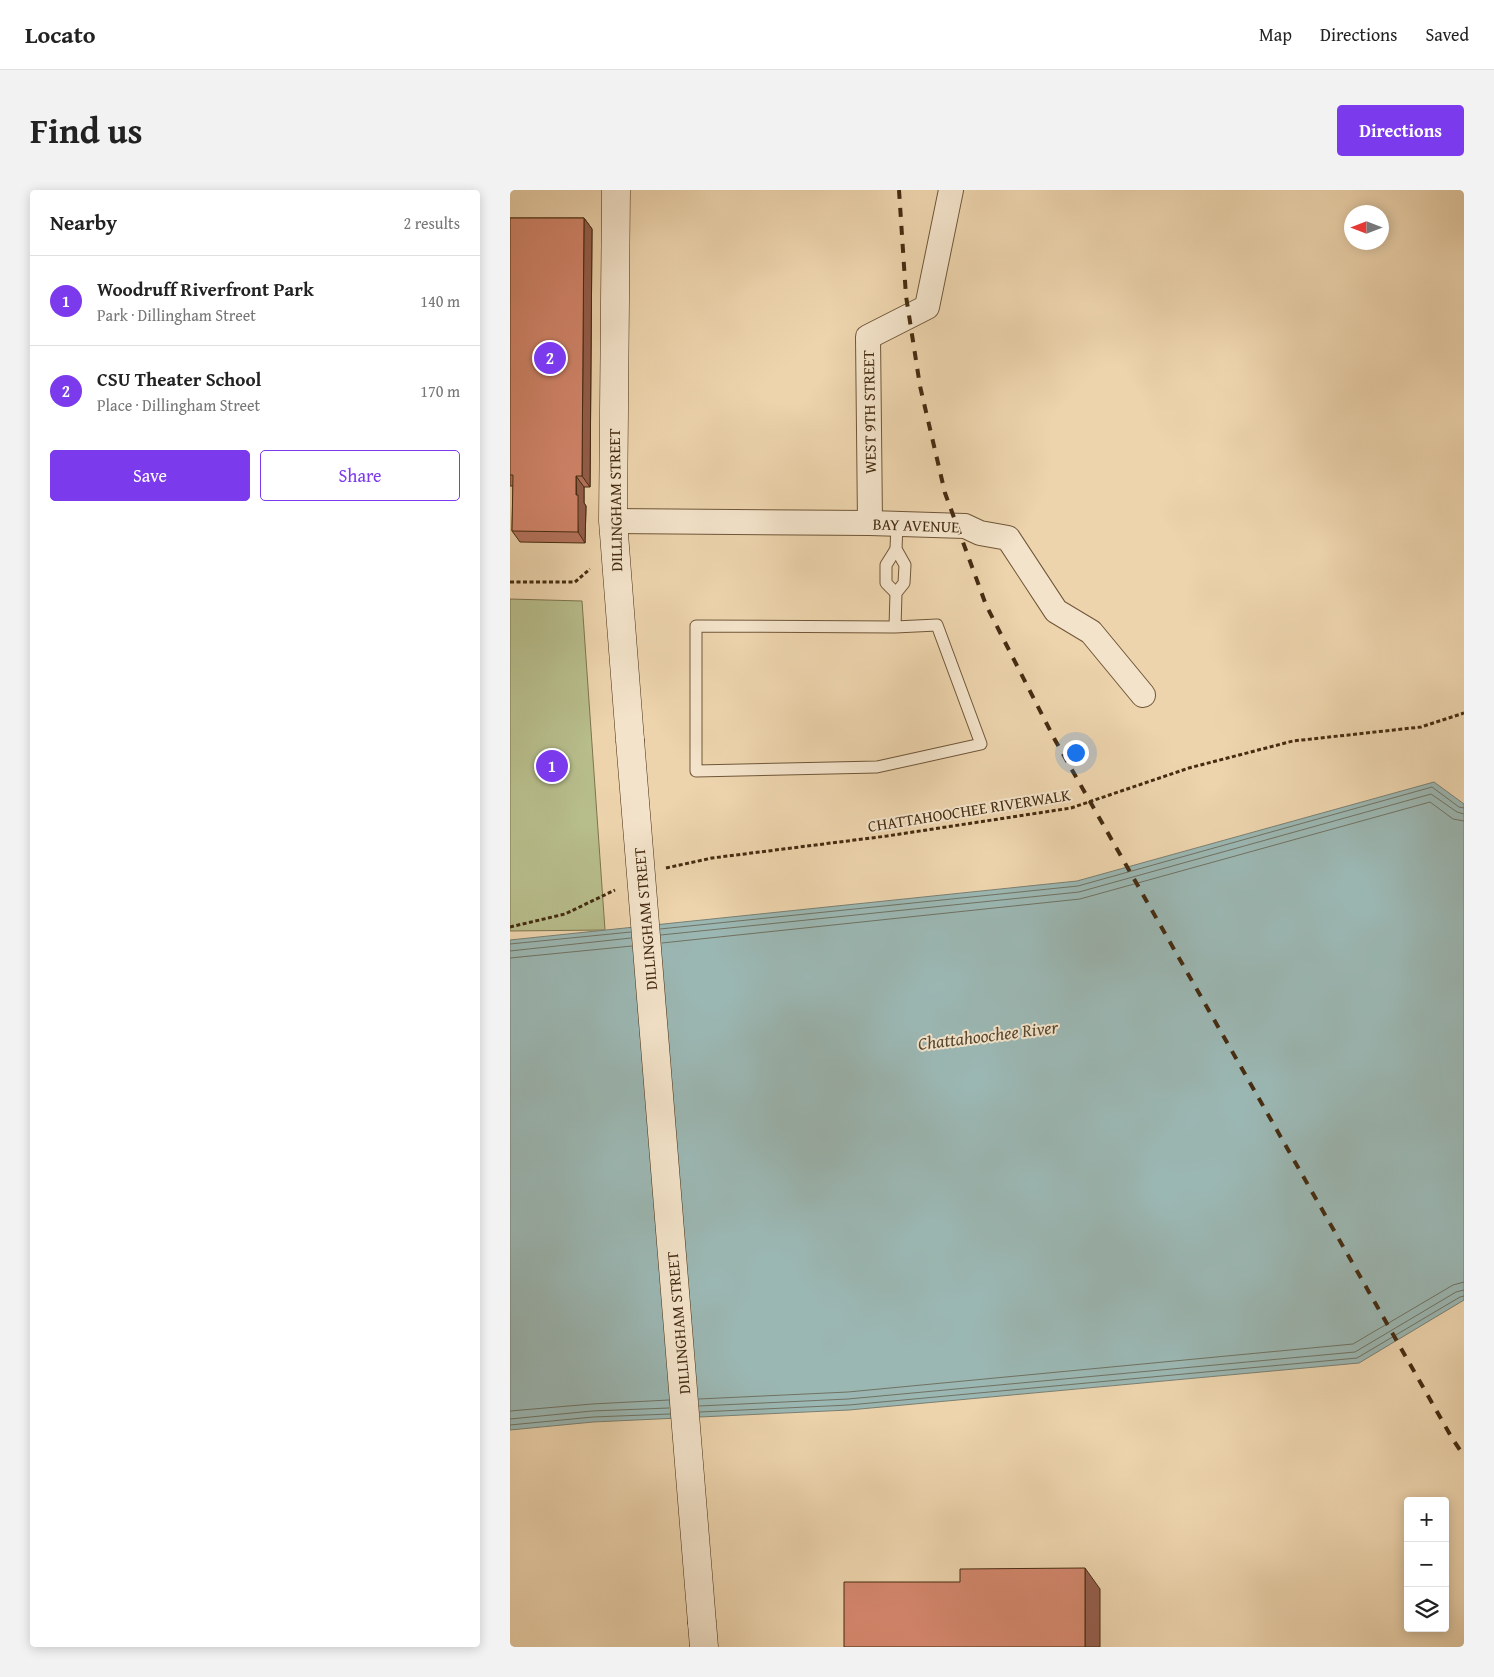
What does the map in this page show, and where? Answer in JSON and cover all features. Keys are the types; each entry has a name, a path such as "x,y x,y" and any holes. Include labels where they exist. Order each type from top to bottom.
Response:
{"street":[{"name":"DILLINGHAM STREET","path":"616,190 612,521 703,1635"},
{"name":"WEST 9TH STREET","path":"870,523 868,337 927,307 951,190"},
{"name":"BAY AVENUE","path":"612,521 870,523 965,526 980,533 1008,538 1056,611 1091,632 1143,695"}],"lane":[{"path":"896,593 886,583 886,565 896,549 897,524"},
{"path":"895,627 896,593 904,583 905,565 896,549"},
{"path":"937,625 981,744 877,767 696,771 696,626 895,627 937,625"}],"path":[{"path":"510,582 575,582 594,565 616,564"},
{"name":"CHATTAHOOCHEE RIVERWALK","path":"665,868 712,858 886,836 1071,808 1189,768 1293,741 1421,727 1464,713"},
{"path":"510,927 565,914 622,887"}],"green space":[{"path":"510,599 582,601 605,930 510,931"}],"water":[{"name":"Chattahoochee River","path":"1434,782 1464,804 1464,1300 1359,1363 849,1410 593,1422 510,1430 510,940 1077,881"}],"building":[{"path":"510,218 584,218 582,476 576,476 578,532 512,531 513,475 510,475"},
{"path":"1085,1568 1085,1647 844,1647 844,1582 960,1582 960,1569"}],"railway":[{"path":"899,190 906,296 920,386 945,493 986,605 1055,740 1464,1456"}],"place":[{"name":"CSU Theater School","path":"550,358"},
{"name":"Woodruff Riverfront Park","path":"552,766"}]}
